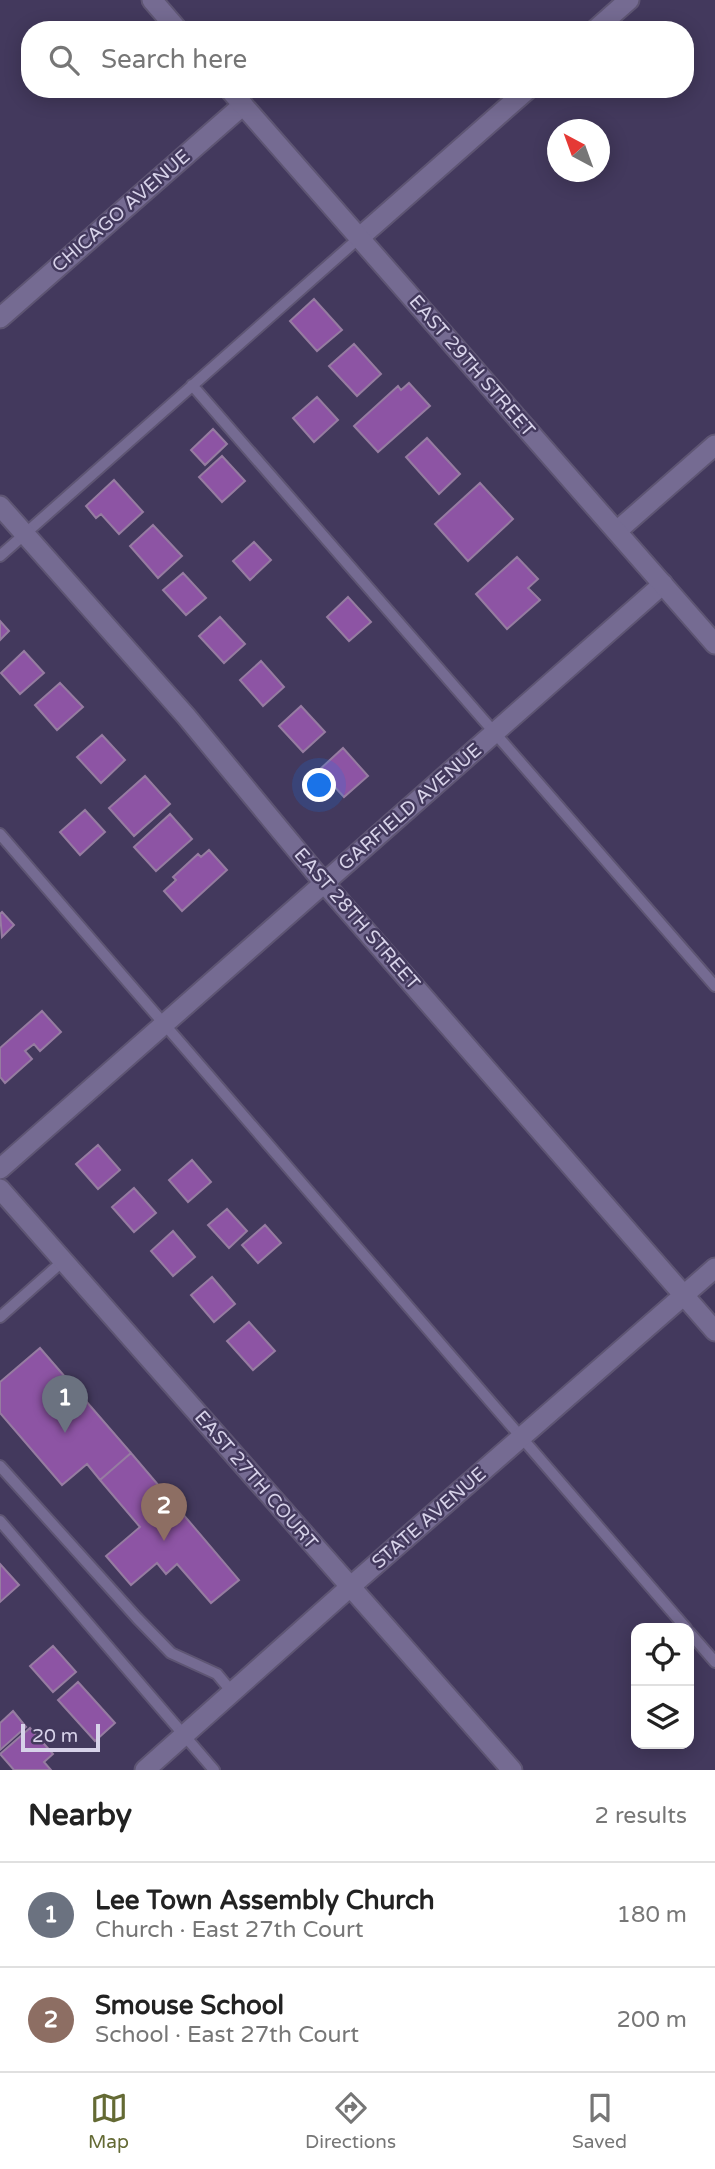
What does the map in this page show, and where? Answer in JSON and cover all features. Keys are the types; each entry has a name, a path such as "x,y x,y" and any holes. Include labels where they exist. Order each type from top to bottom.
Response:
{"street":[{"path":"152,0 170,21"},
{"path":"605,21 629,0"},
{"name":"EAST 29TH STREET","path":"237,98 715,644"},
{"path":"359,238 518,98"},
{"name":"CHICAGO AVENUE","path":"0,318 243,105"},
{"path":"617,531 715,445"},
{"name":"EAST 28TH STREET","path":"0,506 186,716 324,883 715,1331"},
{"name":"GARFIELD AVENUE","path":"0,1169 663,584"},
{"name":"EAST 27TH COURT","path":"0,1189 512,1770"},
{"name":"STATE AVENUE","path":"145,1770 715,1268"}],"lane":[{"path":"0,556 359,238"},
{"path":"192,385 715,986"},
{"path":"0,834 681,1623"},
{"path":"0,1317 63,1261"},
{"path":"0,1466 171,1653 217,1674 232,1692"},
{"path":"0,1521 214,1770"},
{"path":"694,1638 715,1662"}],"building":[{"path":"314,299 342,330 317,351 290,321"},
{"path":"354,344 381,374 357,396 329,366"},
{"path":"409,383 430,406 378,452 354,426 398,386 401,390"},
{"path":"317,397 338,420 314,442 293,418"},
{"path":"213,429 227,444 205,465 191,450"},
{"path":"427,438 460,474 439,494 406,457"},
{"path":"222,456 245,481 222,502 199,477"},
{"path":"114,480 143,512 119,534 101,514 96,518 86,506"},
{"path":"480,483 513,519 468,561 435,524"},
{"path":"153,525 182,556 158,578 130,546"},
{"path":"254,542 271,560 250,580 233,561"},
{"path":"517,557 538,579 528,588 540,600 507,629 476,594"},
{"path":"183,573 206,598 186,615 163,590"},
{"path":"348,597 371,622 349,641 327,617"},
{"path":"220,617 245,644 224,663 199,636"},
{"path":"0,621 9,631 0,640"},
{"path":"24,651 44,673 20,694 1,673"},
{"path":"261,661 284,687 263,706 240,680"},
{"path":"60,683 83,707 57,730 35,705"},
{"path":"301,706 325,732 303,752 279,726"},
{"path":"102,735 125,760 101,783 77,757"},
{"path":"343,748 368,776 344,797 319,770"},
{"path":"145,776 170,804 134,836 109,808"},
{"path":"85,810 105,832 80,855 60,832"},
{"path":"170,814 192,839 156,871 134,847"},
{"path":"209,850 227,870 182,911 164,891 176,880 173,877 198,854 201,857"},
{"path":"2,912 14,925 2,937 0,914"},
{"path":"42,1011 61,1032 40,1051 34,1044 25,1051 32,1059 5,1083 0,1077 0,1048"},
{"path":"98,1145 120,1170 98,1189 76,1164"},
{"path":"192,1160 211,1182 188,1202 169,1180"},
{"path":"134,1188 156,1213 134,1232 112,1207"},
{"path":"227,1209 247,1231 229,1248 208,1225"},
{"path":"265,1225 281,1243 258,1263 242,1245"},
{"path":"173,1231 195,1257 173,1276 151,1251"},
{"path":"212,1277 235,1304 214,1322 191,1295"},
{"path":"249,1322 275,1351 253,1370 227,1341"},
{"path":"40,1348 131,1453 100,1480 87,1464 62,1485 0,1413 0,1382"},
{"path":"131,1453 239,1580 211,1603 177,1564 166,1574 157,1563 131,1585 106,1556 140,1527 100,1480"},
{"path":"0,1564 19,1585 0,1602"},
{"path":"53,1646 76,1672 53,1692 30,1666"},
{"path":"78,1682 115,1723 95,1741 58,1700"},
{"path":"13,1711 26,1727 0,1750 0,1723"},
{"path":"30,1728 53,1754 44,1762 51,1770 14,1770 0,1754"}],"place":[{"name":"Lee Town Assembly Church","path":"65,1433"},
{"name":"Smouse School","path":"164,1541"}]}
